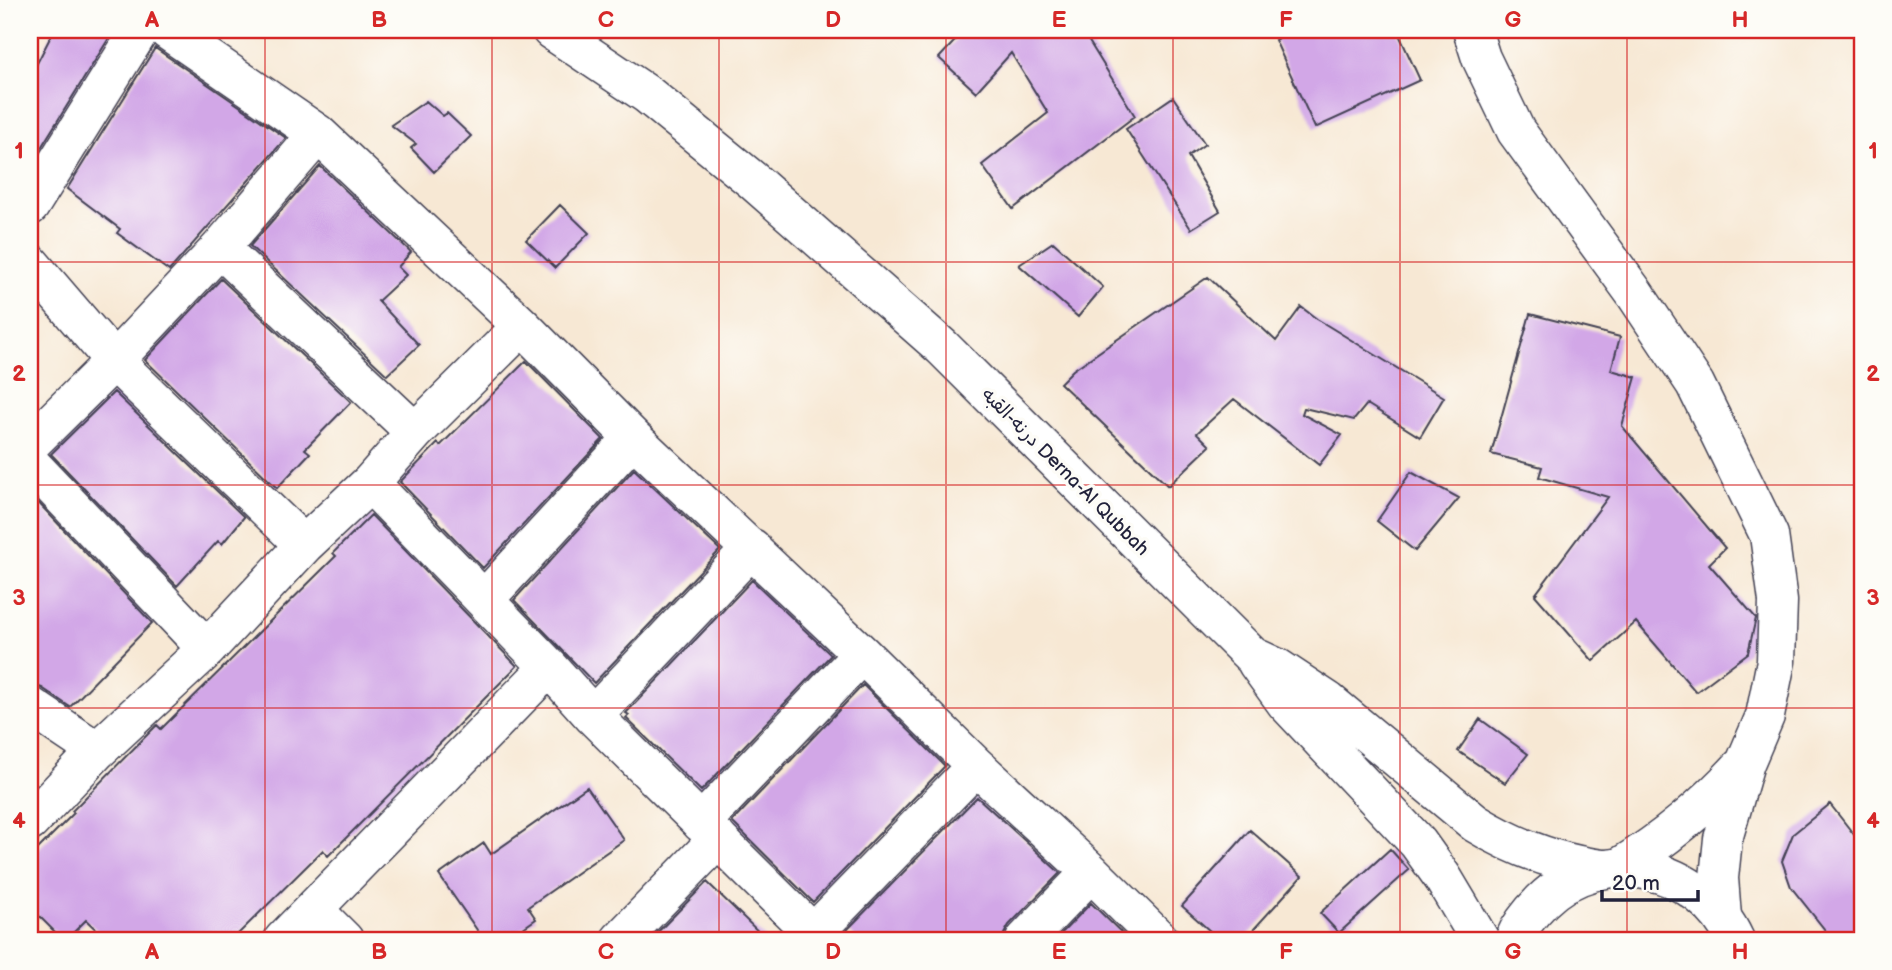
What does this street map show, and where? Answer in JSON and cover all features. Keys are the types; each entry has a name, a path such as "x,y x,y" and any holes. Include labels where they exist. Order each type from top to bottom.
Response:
{"street":[{"path":"30,206 140,30"},
{"path":"167,30 318,134 522,326 633,438 752,548 1160,940"},
{"name":"درنه-القبه Derna-Al Qubbah","path":"551,30 648,94 751,179 942,347 1252,656 1278,668 1328,701 1454,806 1487,830 1549,859 1612,868 1650,870 1678,880 1703,896 1729,929"},
{"path":"1472,30 1481,58 1516,131 1635,294 1695,384 1769,535 1778,601 1776,661 1765,716 1745,763 1723,839 1719,878 1729,929"},
{"path":"30,444 114,361 220,248 318,134"},
{"path":"220,248 415,432"},
{"path":"30,263 114,361 304,545"},
{"path":"30,822 97,751 207,649 304,545 370,484 415,432 522,326"},
{"path":"484,600 633,438"},
{"path":"30,463 207,649"},
{"path":"370,484 550,667 593,716 813,938 976,766"},
{"path":"593,716 752,548"},
{"path":"620,940 709,831 862,654"},
{"path":"1252,656 1286,703 1418,843 1443,878 1480,940"},
{"path":"283,940 550,667"},
{"path":"30,706 97,751"},
{"path":"1514,940 1531,912 1551,892 1576,878 1612,868 1655,846 1687,821 1745,763"},
{"path":"1024,940 1091,872"},
{"path":"314,910 344,940"}],"building":[{"path":"54,30 114,30 32,162 30,77"},
{"path":"965,30 1082,30 1135,116 1013,209 982,165 1048,113 1011,53 976,92 939,58"},
{"path":"1293,30 1397,30 1420,80 1315,128 1275,40"},
{"path":"155,48 286,138 169,271 117,233 120,229 67,189"},
{"path":"1173,97 1205,144 1188,156 1220,211 1191,229 1126,129"},
{"path":"426,101 443,116 447,113 471,136 434,172 411,148 416,144 391,125"},
{"path":"320,166 411,252 398,267 406,275 378,301 419,345 387,375 250,246"},
{"path":"560,205 589,233 555,268 526,240"},
{"path":"1053,242 1103,287 1078,317 1019,265"},
{"path":"1208,277 1276,341 1301,307 1444,397 1420,437 1367,404 1354,420 1304,408 1302,414 1342,435 1319,465 1234,399 1197,433 1210,446 1168,486 1060,383 1073,370"},
{"path":"221,279 351,402 305,449 310,453 277,488 145,360"},
{"path":"1530,314 1620,337 1611,370 1636,377 1622,426 1725,548 1709,564 1756,618 1748,653 1696,692 1636,622 1593,661 1535,595 1608,497 1539,477 1542,467 1491,454"},
{"path":"526,361 603,439 483,568 400,482"},
{"path":"114,392 244,517 222,544 218,541 177,586 51,454"},
{"path":"634,469 720,550 594,683 514,600"},
{"path":"1411,472 1459,498 1415,551 1377,521"},
{"path":"30,494 152,623 70,707 42,688 30,684"},
{"path":"371,515 517,666 328,856 323,850 232,940 107,940 86,920 63,940 30,907 30,857 157,725 161,729 336,556 333,553"},
{"path":"752,580 831,655 701,791 626,718 629,715 626,713"},
{"path":"863,685 945,766 813,902 732,822"},
{"path":"1480,719 1528,754 1505,783 1458,751"},
{"path":"587,787 624,840 528,907 536,919 506,940 484,940 439,875 484,843 491,854"},
{"path":"977,797 1060,873 1009,925 1004,940 858,940 847,930"},
{"path":"1830,804 1862,845 1862,940 1833,940 1791,887 1782,861 1793,834"},
{"path":"1250,830 1302,876 1244,940 1220,940 1182,906"},
{"path":"1390,849 1409,870 1339,933 1320,913"},
{"path":"707,882 767,940 650,940"},
{"path":"1091,903 1129,940 1055,940"}]}
